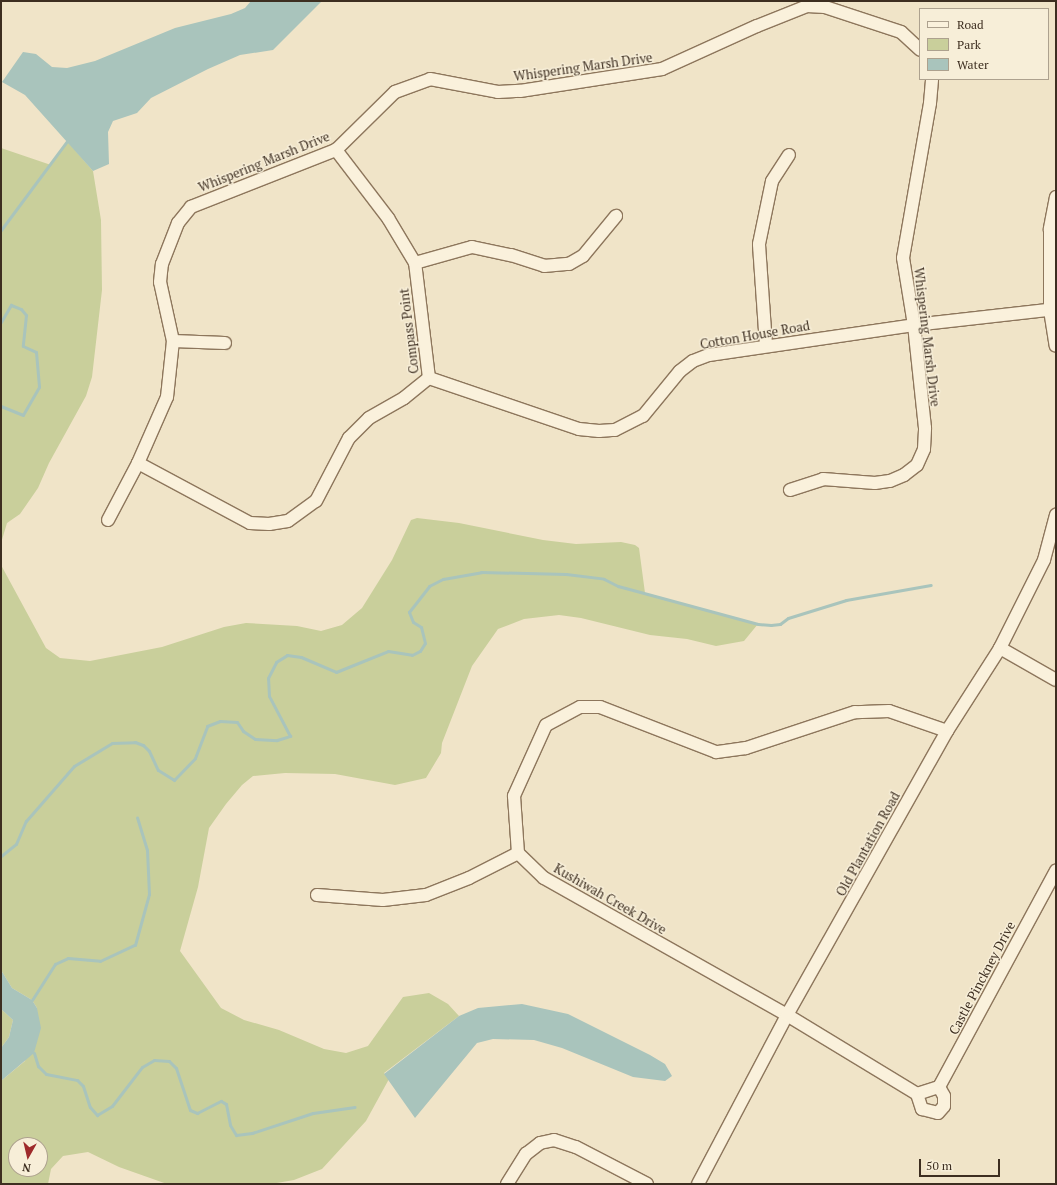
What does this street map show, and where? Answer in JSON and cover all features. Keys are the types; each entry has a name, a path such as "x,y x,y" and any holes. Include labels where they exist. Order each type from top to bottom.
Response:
{"street":[{"name":"Whispering Marsh Drive","path":"108,520 138,463 167,397 173,341 160,282 162,264 178,223 191,207 336,150 395,92 412,84 430,79 498,92 520,91 662,69 757,26 808,6 826,7 901,32 919,49"},
{"name":"Whispering Marsh Drive","path":"790,490 823,479 875,483 890,481 904,475 917,465 924,449 925,428 914,325 903,258 930,103 932,80"},
{"name":"Compass Point","path":"138,463 250,523 269,524 288,521 316,501 354,433 369,418 404,398 429,378 415,262 388,218 336,150"},
{"path":"766,345 758,244 772,181 789,155"},
{"path":"1056,197 1050,229 1056,346"},
{"path":"415,262 472,247 511,255 544,266 569,264 583,256 616,216"},
{"name":"Cotton House Road","path":"429,378 579,429 599,432 616,430 643,416 680,371 693,361 709,355 766,345 914,325 1053,310"},
{"path":"173,341 226,343"},
{"name":"Old Plantation Road","path":"698,1184 788,1015 948,731 1000,648 1044,560 1056,515"},
{"path":"1000,648 1056,680"},
{"path":"316,895 383,900 426,895 469,878 518,853 514,796 546,726 580,707 600,707 716,752 746,748 855,712 890,711 948,731"},
{"name":"Kushiwah Creek Drive","path":"518,853 544,878 922,1092"},
{"name":"Castle Pinckney Drive","path":"939,1087 1056,871"},
{"path":"939,1087 944,1096 943,1111 938,1113 922,1109 922,1092 939,1087"},
{"path":"507,1184 526,1154 540,1143 554,1140 576,1147 647,1184"}],"green space":[{"path":"67,141 93,171 101,220 102,290 92,377 86,396 49,463 38,488 20,514 7,523 1,543 1,148 51,165"},
{"path":"417,518 459,523 543,540 576,544 621,542 635,545 639,548 645,593 758,624 744,641 716,646 687,639 650,635 581,618 559,615 524,619 498,629 472,666 442,743 441,753 426,778 395,785 335,774 285,773 253,776 242,785 226,804 209,828 198,887 180,951 221,1008 244,1020 279,1030 324,1049 346,1053 368,1046 403,997 429,993 448,1004 459,1016 384,1073 389,1079 366,1121 322,1169 294,1180 271,1184 167,1184 119,1167 88,1152 63,1156 51,1169 48,1184 1,1184 1,1081 25,1061 37,1008 32,1000 12,988 1,970 1,565 46,648 60,658 90,661 162,647 224,627 246,623 297,626 321,631 342,625 362,608 392,560 411,520"},
{"path":"1,1009 13,1020 9,1037 1,1048"}],"water":[{"path":"251,1 322,1 273,50 240,55 208,69 151,98 137,113 113,121 108,132 109,164 93,171 25,95 2,82 23,52 36,54 52,67 67,68 95,61 175,28 231,14 245,8"},
{"path":"1,970 12,988 32,1000 37,1008 41,1028 34,1053 1,1081 1,1048 9,1037 13,1020 1,1009"},
{"path":"522,1004 568,1014 650,1055 665,1064 672,1076 665,1081 633,1077 562,1048 534,1040 493,1039 477,1043 415,1118 384,1074 459,1016 478,1008"}],"waterway":[{"path":"1,230 67,141"},
{"path":"1,322 11,305 21,309 26,315 23,346 36,352 39,387 23,415 1,406"},
{"path":"1,856 16,844 26,821 74,766 112,743 135,742 143,745 149,751 158,770 174,780 195,758 207,726 220,721 237,722 243,731 255,739 277,740 290,736 269,696 268,678 276,662 287,655 301,657 336,672 388,651 412,655 420,651 425,643 421,627 413,622 409,612 429,586 443,579 481,572 566,574 604,579 618,586 758,624 771,625 780,624 788,618 846,600 931,585"},
{"path":"32,1000 55,964 68,958 100,961 135,945 149,894 147,850 137,817"},
{"path":"34,1053 38,1066 46,1074 77,1080 83,1086 90,1107 97,1115 112,1106 142,1067 154,1060 169,1061 176,1068 190,1110 197,1113 221,1101 226,1104 230,1125 236,1135 252,1133 313,1113 355,1107"}]}
